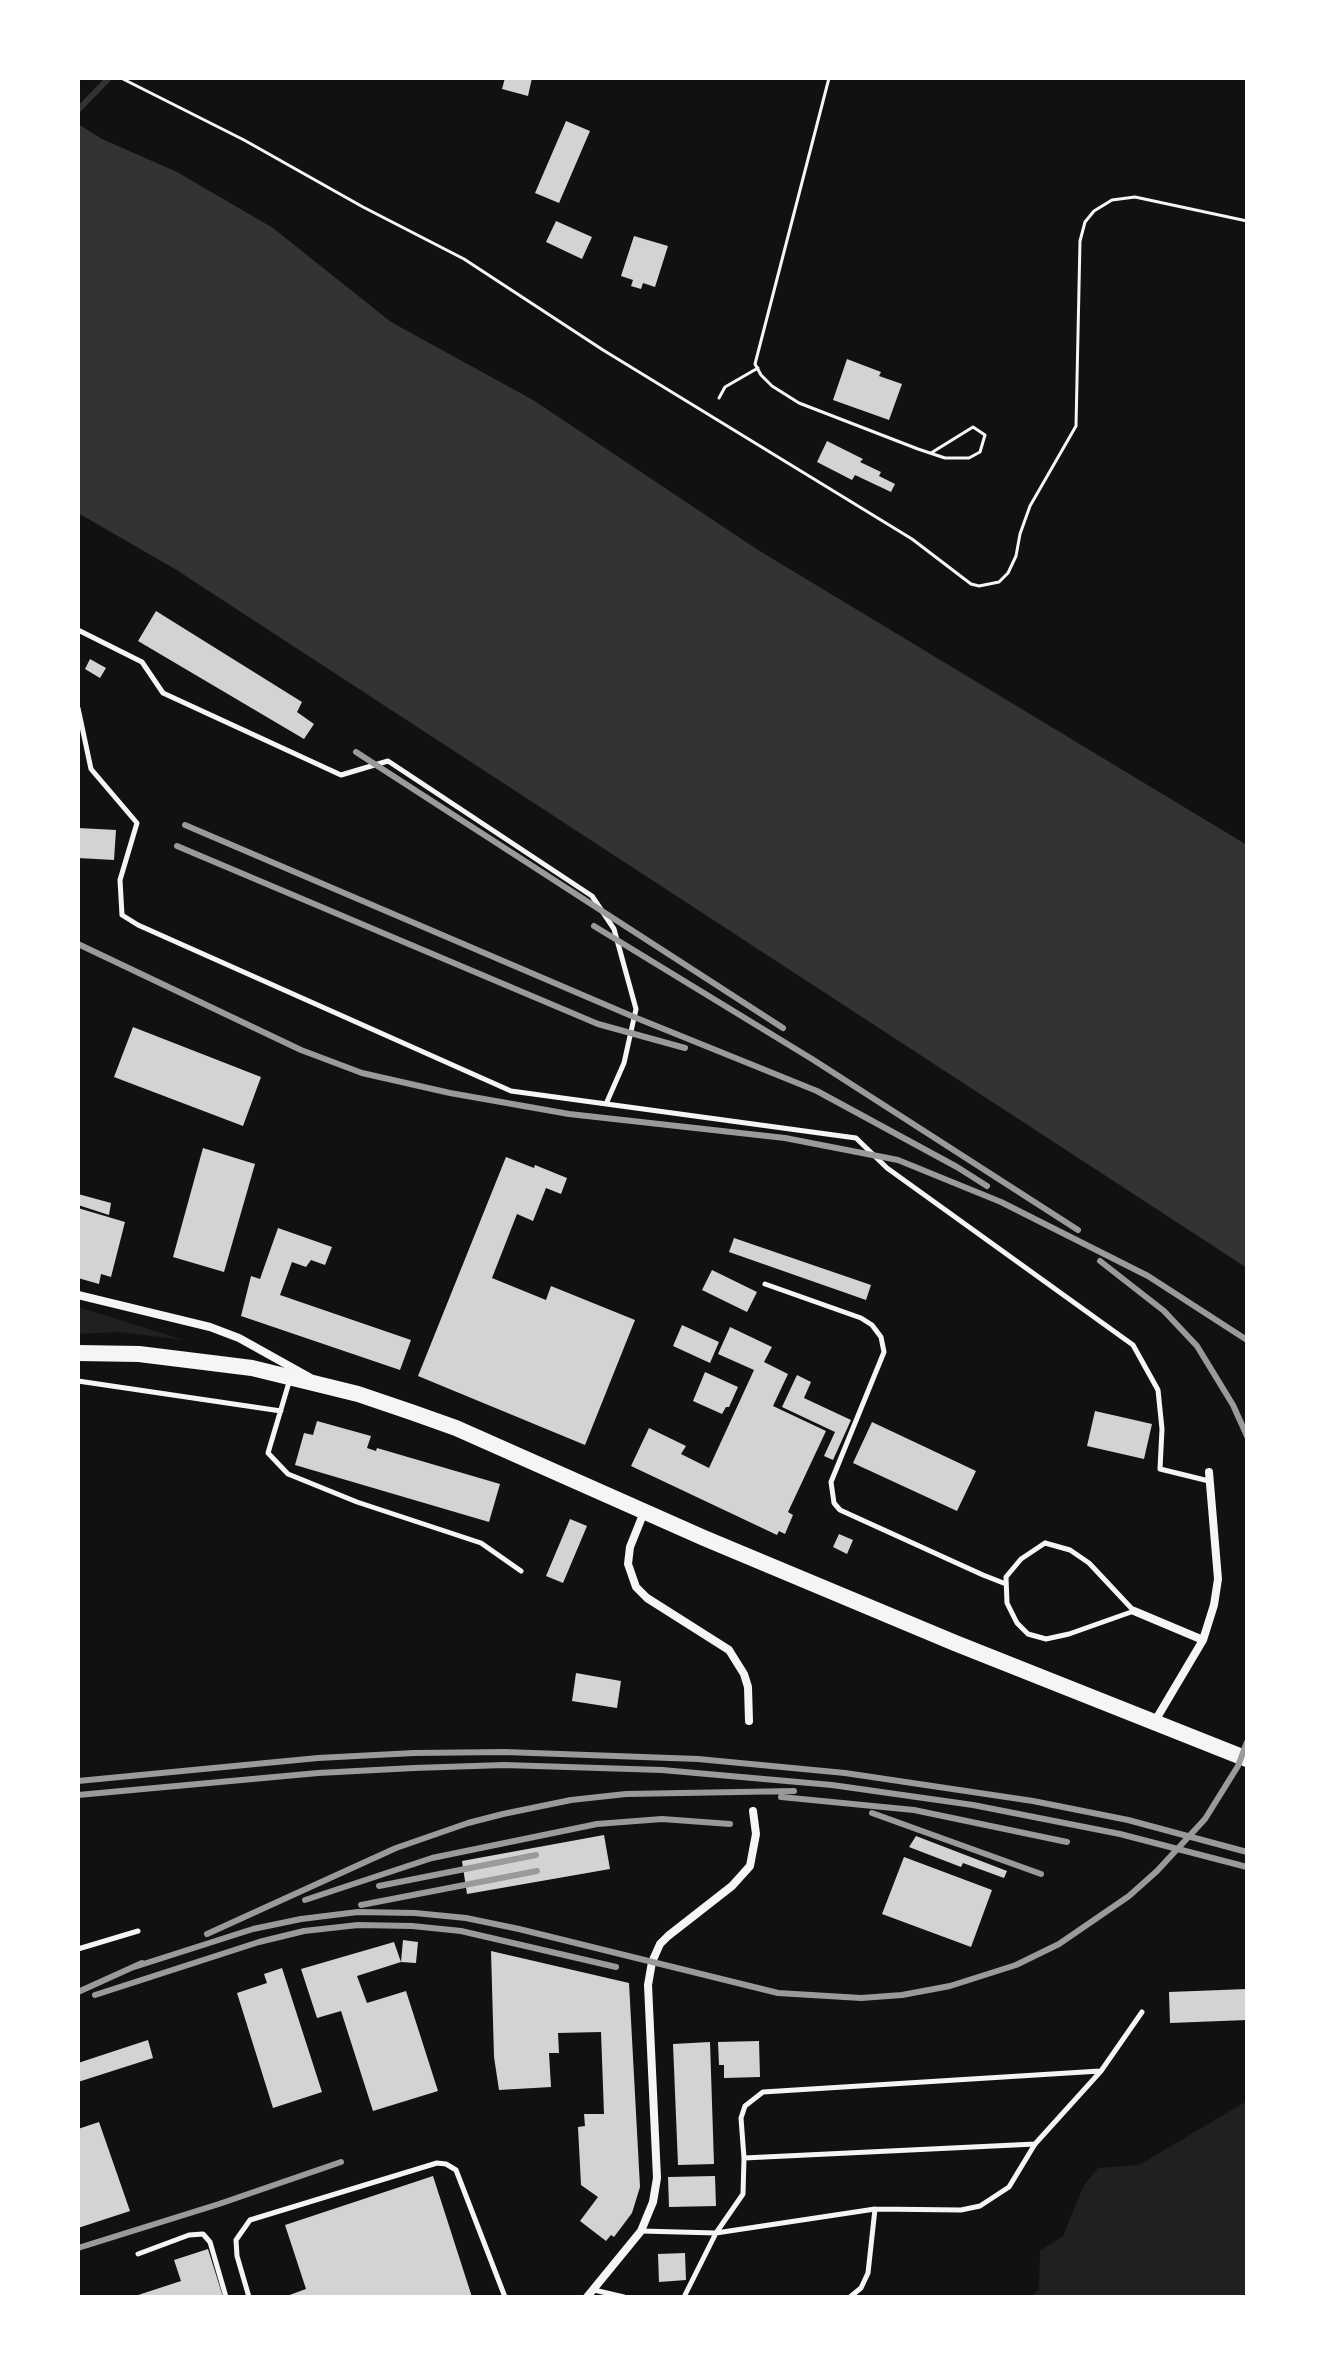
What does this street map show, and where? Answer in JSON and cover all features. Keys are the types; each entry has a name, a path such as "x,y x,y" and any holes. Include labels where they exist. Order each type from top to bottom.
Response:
{"main road":[{"path":"78,1353 180,1357 252,1368 320,1384 456,1428 644,1512 955,1643 1247,1759"}],"street":[{"path":"78,1295 210,1327 239,1338 320,1384"},
{"path":"1155,1721 1203,1640 1214,1605 1218,1579 1209,1476"},
{"path":"644,1512 630,1547 628,1564 636,1587 647,1598 729,1650 748,1687 749,1721"},
{"path":"1134,1611 1203,1640"},
{"path":"590,2293 641,2231 653,2202 657,2178 648,1976 660,1944 732,1886 750,1866 756,1834 753,1811"}],"lane":[{"path":"78,630 142,662 163,693 341,775 388,761 592,896 614,929 636,1009 624,1063 606,1104"},
{"path":"78,708 91,769 137,823 120,880 122,915 138,925 511,1091 856,1138 887,1168 1133,1345 1158,1390 1162,1429 1160,1469 1209,1476"},
{"path":"765,1284 861,1318 872,1325 881,1337 884,1352 831,1482 834,1503 840,1510 1006,1584"},
{"path":"290,1378 268,1453 288,1474 357,1502 481,1543 521,1571"},
{"path":"78,1381 281,1411"},
{"path":"1045,1543 1070,1550 1089,1563 1134,1611 1046,1639 1028,1634 1017,1623 1007,1603 1006,1577 1021,1559 1045,1543"},
{"path":"78,1949 138,1931"},
{"path":"641,2231 716,2233 875,2209 961,2210 980,2206 1009,2187 1035,2144 1101,2071 1142,2012"},
{"path":"684,2297 716,2233 743,2194 741,2118 745,2106 763,2092 1101,2071"},
{"path":"744,2158 1035,2144"},
{"path":"249,2297 237,2256 236,2240 250,2220 437,2163 456,2170 505,2297"},
{"path":"850,2297 861,2288 868,2273 875,2209"},
{"path":"138,2254 189,2235 203,2234 210,2242 226,2297"},
{"path":"590,2293 624,2297"}],"path":[{"path":"122,78 464,259 603,350 912,539 971,584 979,586 999,582 1008,573 1030,506 1076,426 1080,241 1085,222 1094,211 1112,200 1135,197 1247,221"},
{"path":"829,78 755,364 772,386 799,403 931,453 945,458 969,458 980,452 985,435 973,427 931,453"},
{"path":"719,398 725,387 758,368"}],"shaded area":[{"path":"78,124 102,139 177,172 273,228 391,322 533,400 758,550 1247,845 1247,1268 175,569 78,513"},
{"path":"78,1307 184,1340 119,1332 78,1334"},
{"path":"1247,2101 1247,2297 1030,2297 1039,2290 1040,2251 1063,2236 1084,2185 1098,2168 1139,2165"}],"building":[{"path":"505,78 532,78 528,96 502,89"},
{"path":"566,121 590,131 559,203 535,193"},
{"path":"556,221 592,237 582,259 546,242"},
{"path":"634,236 668,246 655,287 643,283 641,289 631,286 633,280 621,276"},
{"path":"847,359 902,384 889,420 833,400"},
{"path":"827,441 881,472 879,476 895,484 891,492 855,475 852,480 817,462"},
{"path":"156,611 302,702 297,712 314,724 304,739 138,641"},
{"path":"90,659 106,668 100,678 85,669"},
{"path":"78,828 116,830 114,860 78,858"},
{"path":"133,1027 261,1077 243,1126 114,1077"},
{"path":"203,1148 255,1164 224,1272 173,1257"},
{"path":"506,1157 567,1178 561,1194 546,1188 533,1221 517,1214 492,1278 546,1300 551,1286 635,1320 585,1445 418,1376"},
{"path":"78,1194 111,1203 109,1215 78,1205"},
{"path":"78,1208 125,1222 111,1277 101,1274 99,1284 78,1278"},
{"path":"278,1228 332,1247 325,1265 311,1260 306,1267 292,1262 280,1295 411,1340 400,1370 241,1316 251,1276 260,1279"},
{"path":"734,1238 871,1285 866,1300 729,1252"},
{"path":"712,1270 757,1292 747,1312 702,1290"},
{"path":"682,1325 719,1342 710,1363 673,1346"},
{"path":"730,1327 772,1347 764,1362 788,1374 773,1406 826,1431 788,1512 793,1515 785,1534 779,1531 777,1535 631,1466 649,1428 686,1446 681,1454 709,1468 754,1370 718,1354"},
{"path":"705,1372 738,1387 729,1407 722,1414 693,1401"},
{"path":"797,1375 811,1382 804,1398 851,1420 833,1460 824,1456 835,1432 782,1407"},
{"path":"1095,1411 1152,1424 1144,1459 1087,1446"},
{"path":"317,1421 371,1436 367,1448 376,1451 377,1448 500,1484 489,1522 295,1465 304,1433 313,1435"},
{"path":"872,1422 976,1471 957,1511 853,1463"},
{"path":"570,1519 587,1526 563,1583 546,1576"},
{"path":"839,1534 853,1540 847,1554 833,1547"},
{"path":"576,1673 621,1681 617,1708 572,1701"},
{"path":"604,1835 610,1869 467,1894 462,1861"},
{"path":"916,1836 1007,1871 1004,1878 963,1863 961,1867 909,1847"},
{"path":"904,1857 992,1890 971,1947 882,1914"},
{"path":"403,1940 418,1942 416,1963 401,1962"},
{"path":"394,1942 401,1962 357,1976 367,2003 406,1991 438,2091 373,2111 341,2011 317,2018 301,1969"},
{"path":"491,1951 629,1983 640,2187 632,2213 614,2237 611,2235 606,2241 580,2221 598,2197 581,2185 578,2127 585,2126 584,2114 604,2114 601,2032 558,2033 559,2053 549,2053 551,2087 499,2090 494,2057"},
{"path":"282,1968 322,2092 273,2108 237,1993 267,1983 264,1974"},
{"path":"1247,1989 1247,2020 1170,2023 1169,1992"},
{"path":"148,2040 153,2058 78,2082 78,2063"},
{"path":"759,2041 760,2077 724,2078 724,2065 719,2065 718,2042"},
{"path":"710,2042 714,2164 678,2165 673,2044"},
{"path":"99,2122 130,2211 78,2228 78,2129"},
{"path":"433,2176 472,2297 284,2297 306,2289 285,2225"},
{"path":"715,2176 716,2206 669,2207 668,2177"},
{"path":"208,2249 223,2297 132,2297 181,2281 174,2260"},
{"path":"685,2253 686,2280 659,2282 658,2254"}],"waterway":[{"path":"78,110 109,78"}],"railway":[{"path":"356,752 783,1028"},
{"path":"185,825 634,1017 817,1091 987,1186"},
{"path":"177,846 598,1024 685,1048"},
{"path":"594,926 812,1059 1078,1230"},
{"path":"78,944 301,1050 362,1073 450,1093 569,1114 785,1138 898,1160 1001,1202 1148,1276 1247,1340"},
{"path":"1100,1261 1164,1311 1197,1346 1233,1405 1247,1436"},
{"path":"131,1968 253,1929 301,1919 358,1912 415,1913 466,1918 519,1929 778,1993 861,1998 902,1995 950,1986 1016,1965 1059,1944 1129,1896 1205,1819 1238,1766 1247,1742"},
{"path":"78,1781 318,1758 414,1753 505,1752 698,1759 845,1773 1033,1801 1128,1820 1247,1852"},
{"path":"78,1795 318,1773 414,1768 504,1765 662,1770 832,1785 973,1805 1120,1834 1247,1867"},
{"path":"207,1934 396,1848 503,1814 571,1800 626,1794 794,1791"},
{"path":"781,1797 914,1810 1067,1842"},
{"path":"872,1813 1041,1874"},
{"path":"305,1900 432,1858 597,1824 662,1819 730,1824"},
{"path":"379,1886 536,1855"},
{"path":"361,1905 537,1871"},
{"path":"95,1995 259,1942 304,1931 358,1925 461,1931 616,1967"},
{"path":"78,1992 142,1963"},
{"path":"78,2248 341,2162"}]}
